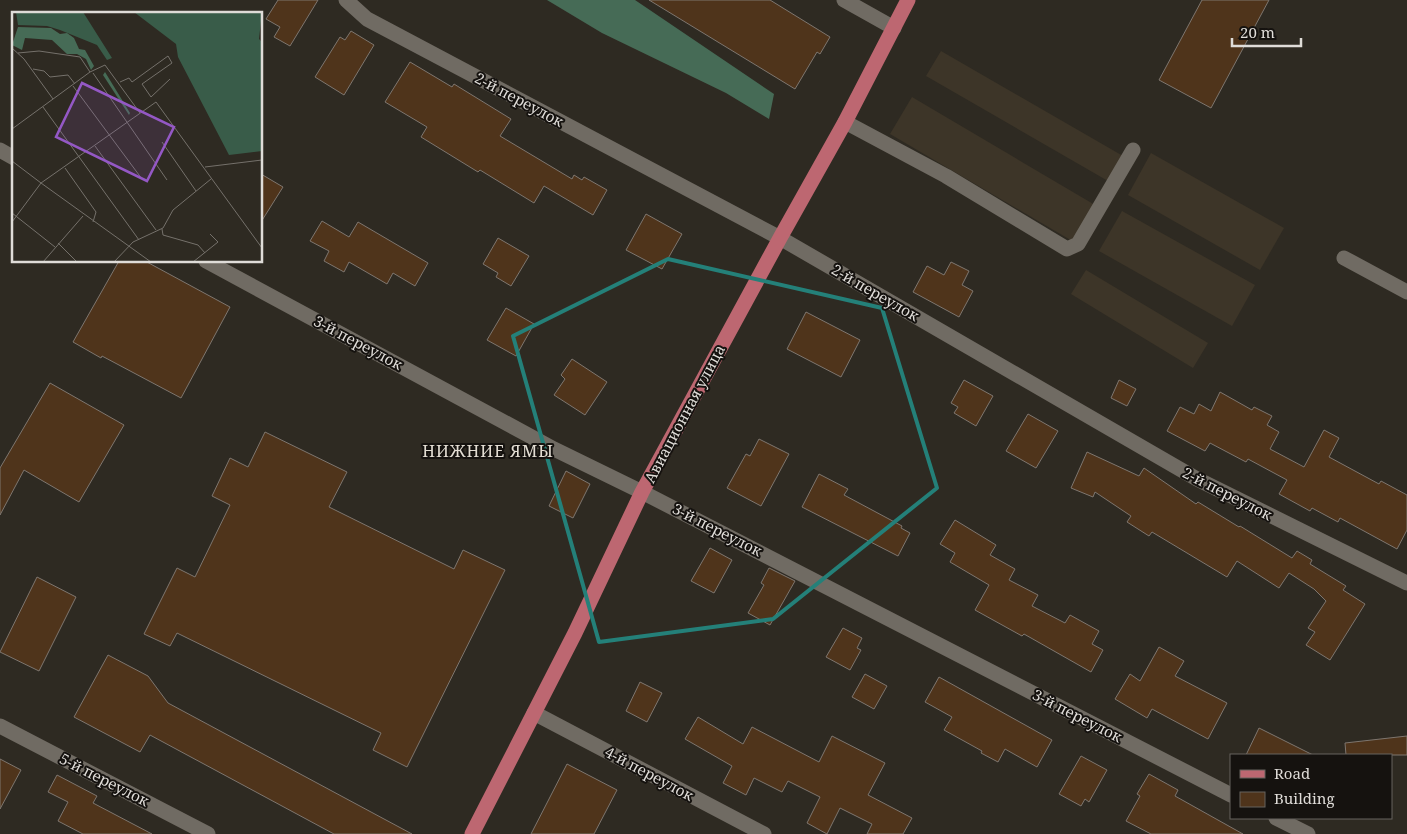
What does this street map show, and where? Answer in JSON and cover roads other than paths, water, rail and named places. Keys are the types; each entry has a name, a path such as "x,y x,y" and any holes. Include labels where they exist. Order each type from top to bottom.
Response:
{"main road":[{"name":"Авиационная улица","path":"472,834 575,633 642,492 845,122 908,0"}],"street":[{"name":"2-й переулок","path":"346,0 367,19 780,238 1197,480 1407,583"},
{"path":"844,0 894,28"},
{"path":"845,122 946,176 1067,249 1078,244 1133,150"},
{"path":"0,150 12,157"},
{"path":"1344,258 1407,292"},
{"name":"3-й переулок","path":"208,262 554,449 642,492 1230,793"},
{"name":"4-й переулок","path":"534,713 764,834"},
{"name":"5-й переулок","path":"0,726 208,834"},
{"path":"1278,819 1308,834"}],"district":[{"name":"НИЖНИЕ ЯМЫ","path":"488,451"}]}
